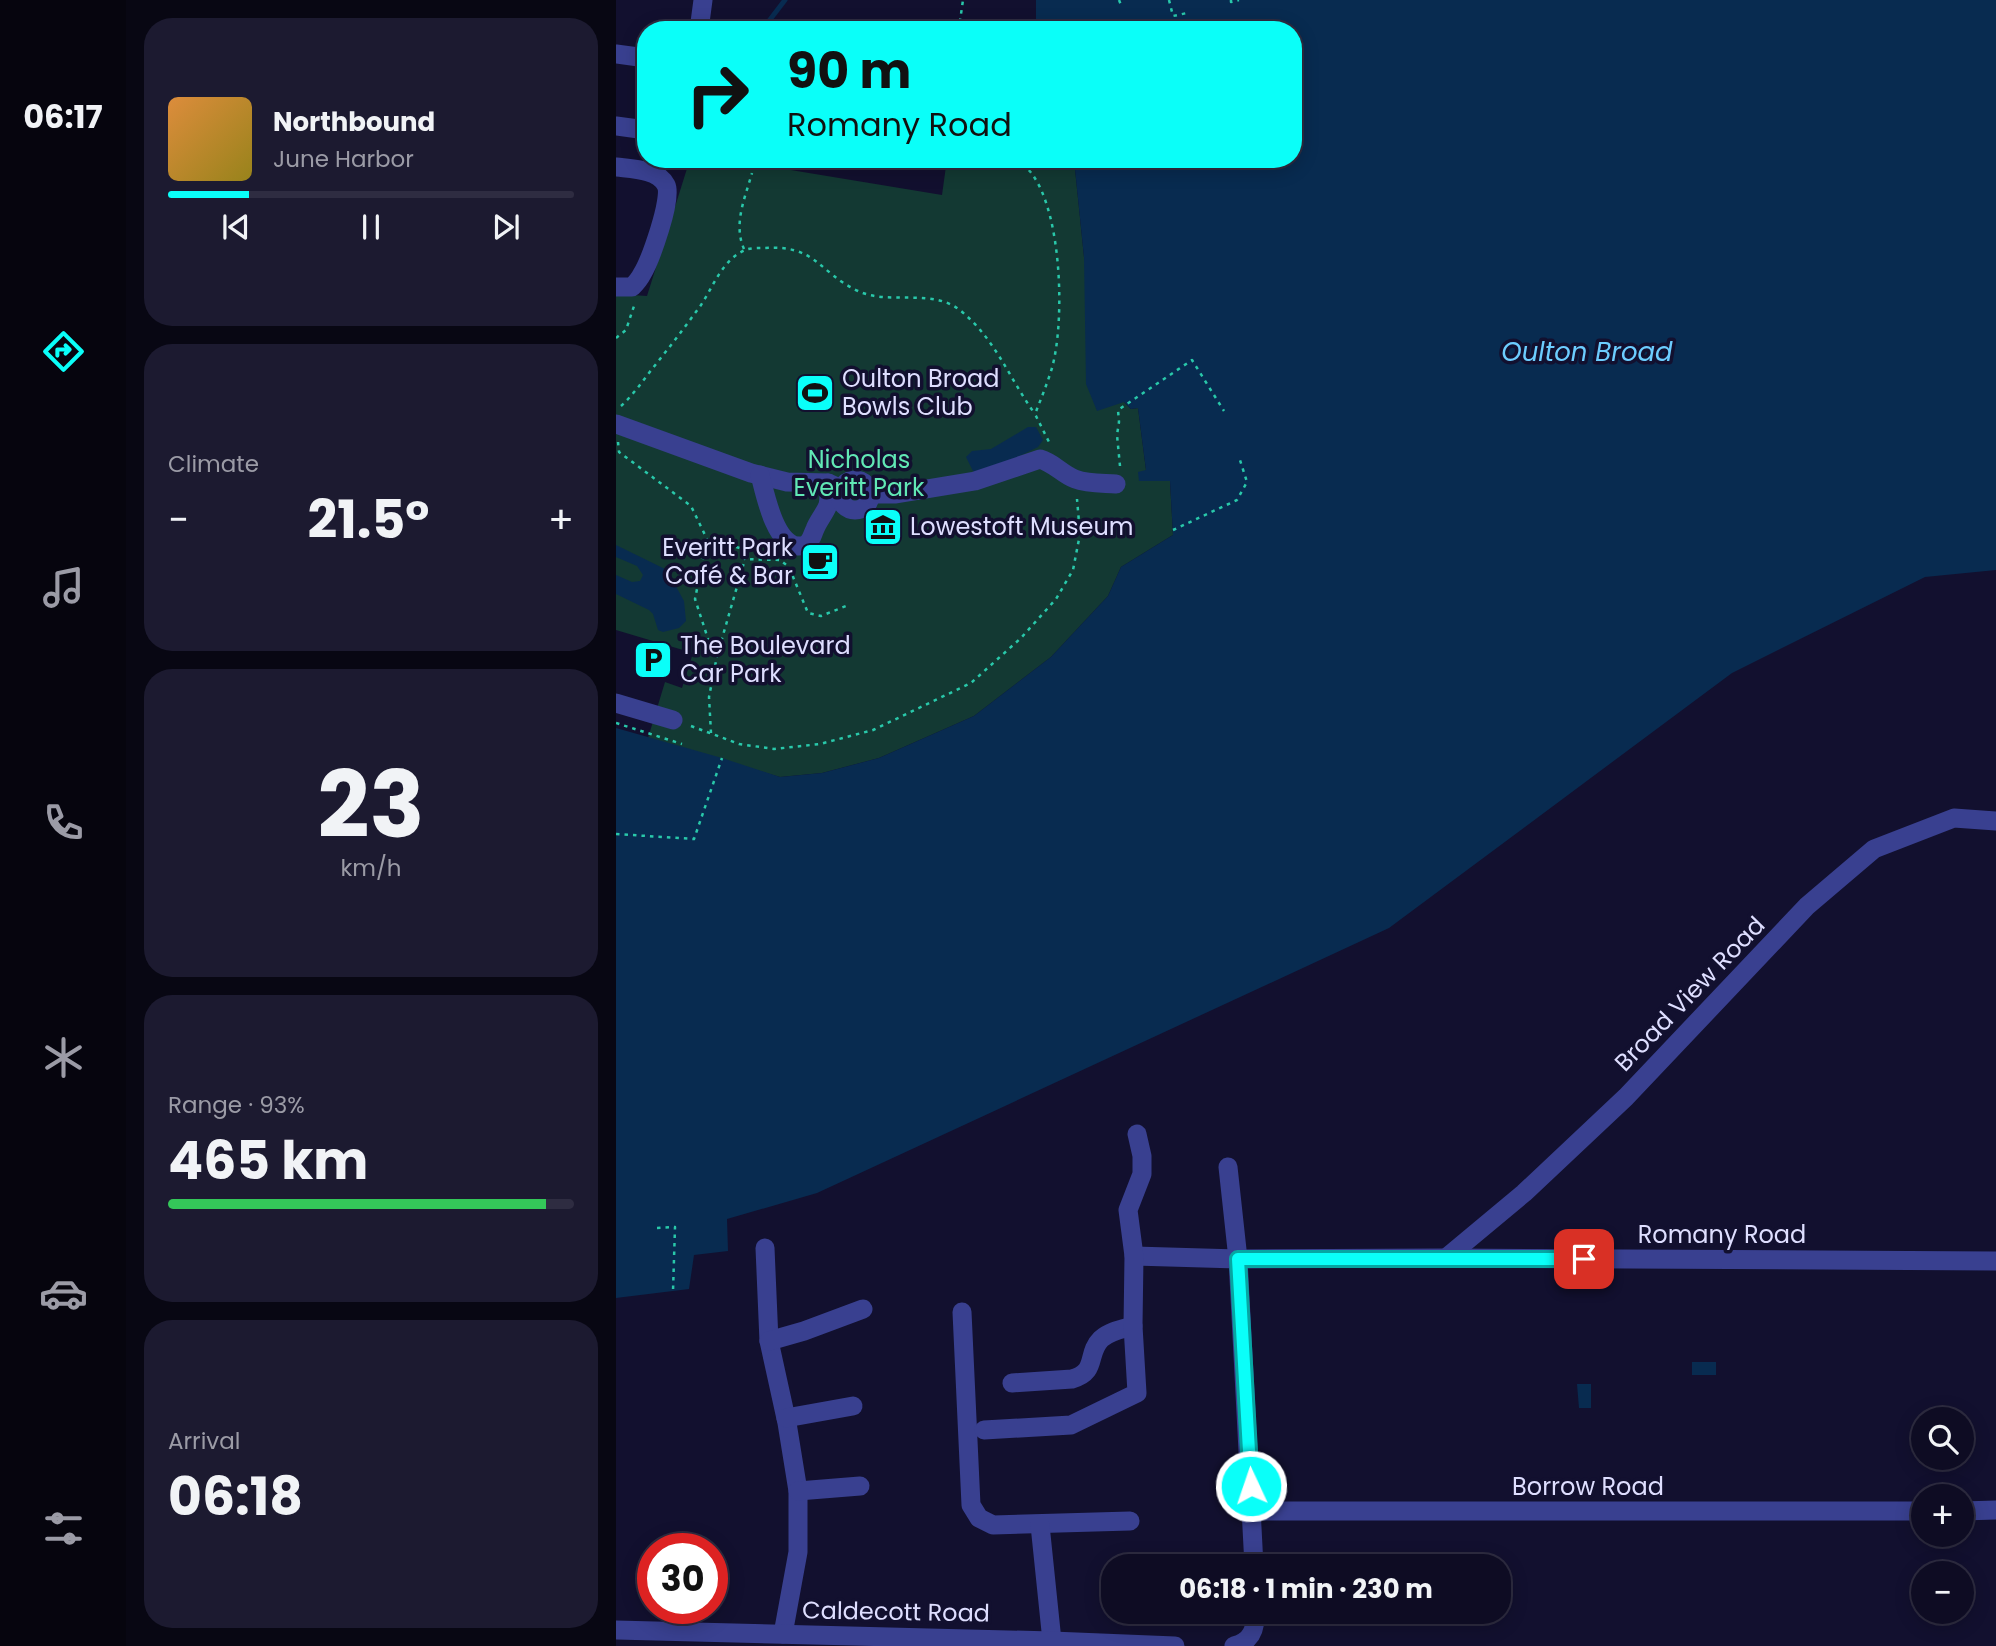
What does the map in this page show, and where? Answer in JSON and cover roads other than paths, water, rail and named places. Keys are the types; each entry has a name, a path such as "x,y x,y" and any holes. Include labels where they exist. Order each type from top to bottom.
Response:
{"street":[{"path":"700,21 703,0"},
{"path":"616,54 637,57"},
{"path":"616,126 637,129"},
{"path":"616,167 656,175 666,183 668,190 659,231 643,272 624,287"},
{"path":"617,432 787,482 835,486"},
{"path":"835,486 846,507 860,509 870,499 870,494 896,494 975,481 1040,459 1049,461 1072,478 1087,482 1119,477"},
{"path":"760,475 771,515 778,529 785,539 796,546 806,545 812,540 835,486"},
{"path":"616,703 673,720"},
{"name":"Broad View Road","path":"1446,1258 1524,1193 1626,1097 1807,906 1874,849 1954,818 1996,821"},
{"path":"1996,821 1996,840"},
{"path":"984,1430 1071,1425 1137,1393 1133,1326 1134,1256 1128,1210 1142,1174 1142,1156 1137,1133"},
{"path":"1228,1167 1238,1259 1254,1554"},
{"path":"765,1248 769,1341 787,1420 798,1491 798,1552 783,1634"},
{"name":"Romany Road","path":"1134,1256 1238,1259 1996,1261"},
{"path":"769,1341 863,1310"},
{"path":"962,1312 971,1505 979,1518 993,1525 1130,1521"},
{"path":"1012,1383 1072,1380 1081,1377 1089,1369 1100,1339 1116,1330 1133,1326"},
{"path":"787,1420 853,1406"},
{"path":"798,1491 860,1486"},
{"path":"1974,1511 1996,1510"},
{"name":"Borrow Road","path":"1253,1511 1911,1511"},
{"path":"1040,1525 1052,1641"},
{"path":"1234,1646 1244,1643 1256,1624"},
{"name":"Caldecott Road","path":"616,1630 1175,1646"}],"water":[{"name":"Oulton Broad","path":"1036,0 1996,0 1996,570 1925,577 1732,673 1389,928 817,1193 727,1219 728,1251 694,1255 689,1289 616,1298 616,728 780,777 822,773 879,758 974,716 1051,657 1108,596 1121,567 1173,535 1170,481 1139,481 1138,472 1146,470 1138,408 1131,409 1124,402 1097,411 1086,384 1084,257 1075,168 1302,168 1302,21 1036,21"},
{"path":"1028,427 1036,427 1043,440 1038,447 979,476 973,471 966,457 972,451 991,449"},
{"path":"616,545 667,570 684,601 686,621 679,628 663,632 658,630 649,610 616,594 616,575 632,582 640,581 643,575 637,566 616,557"},
{"path":"1692,1362 1716,1362 1716,1375 1692,1375"},
{"path":"1577,1384 1591,1384 1591,1408 1579,1408"}],"waterway":[{"path":"769,21 785,0"}],"place":[{"name":"Oulton Broad Bowls Club","path":"815,393"},
{"name":"Lowestoft Museum","path":"883,527"},
{"name":"Everitt Park Café & Bar","path":"820,562"},
{"name":"The Boulevard Car Park","path":"653,660"}],"park label":[{"name":"Nicholas Everitt Park","path":"859,474"}]}
